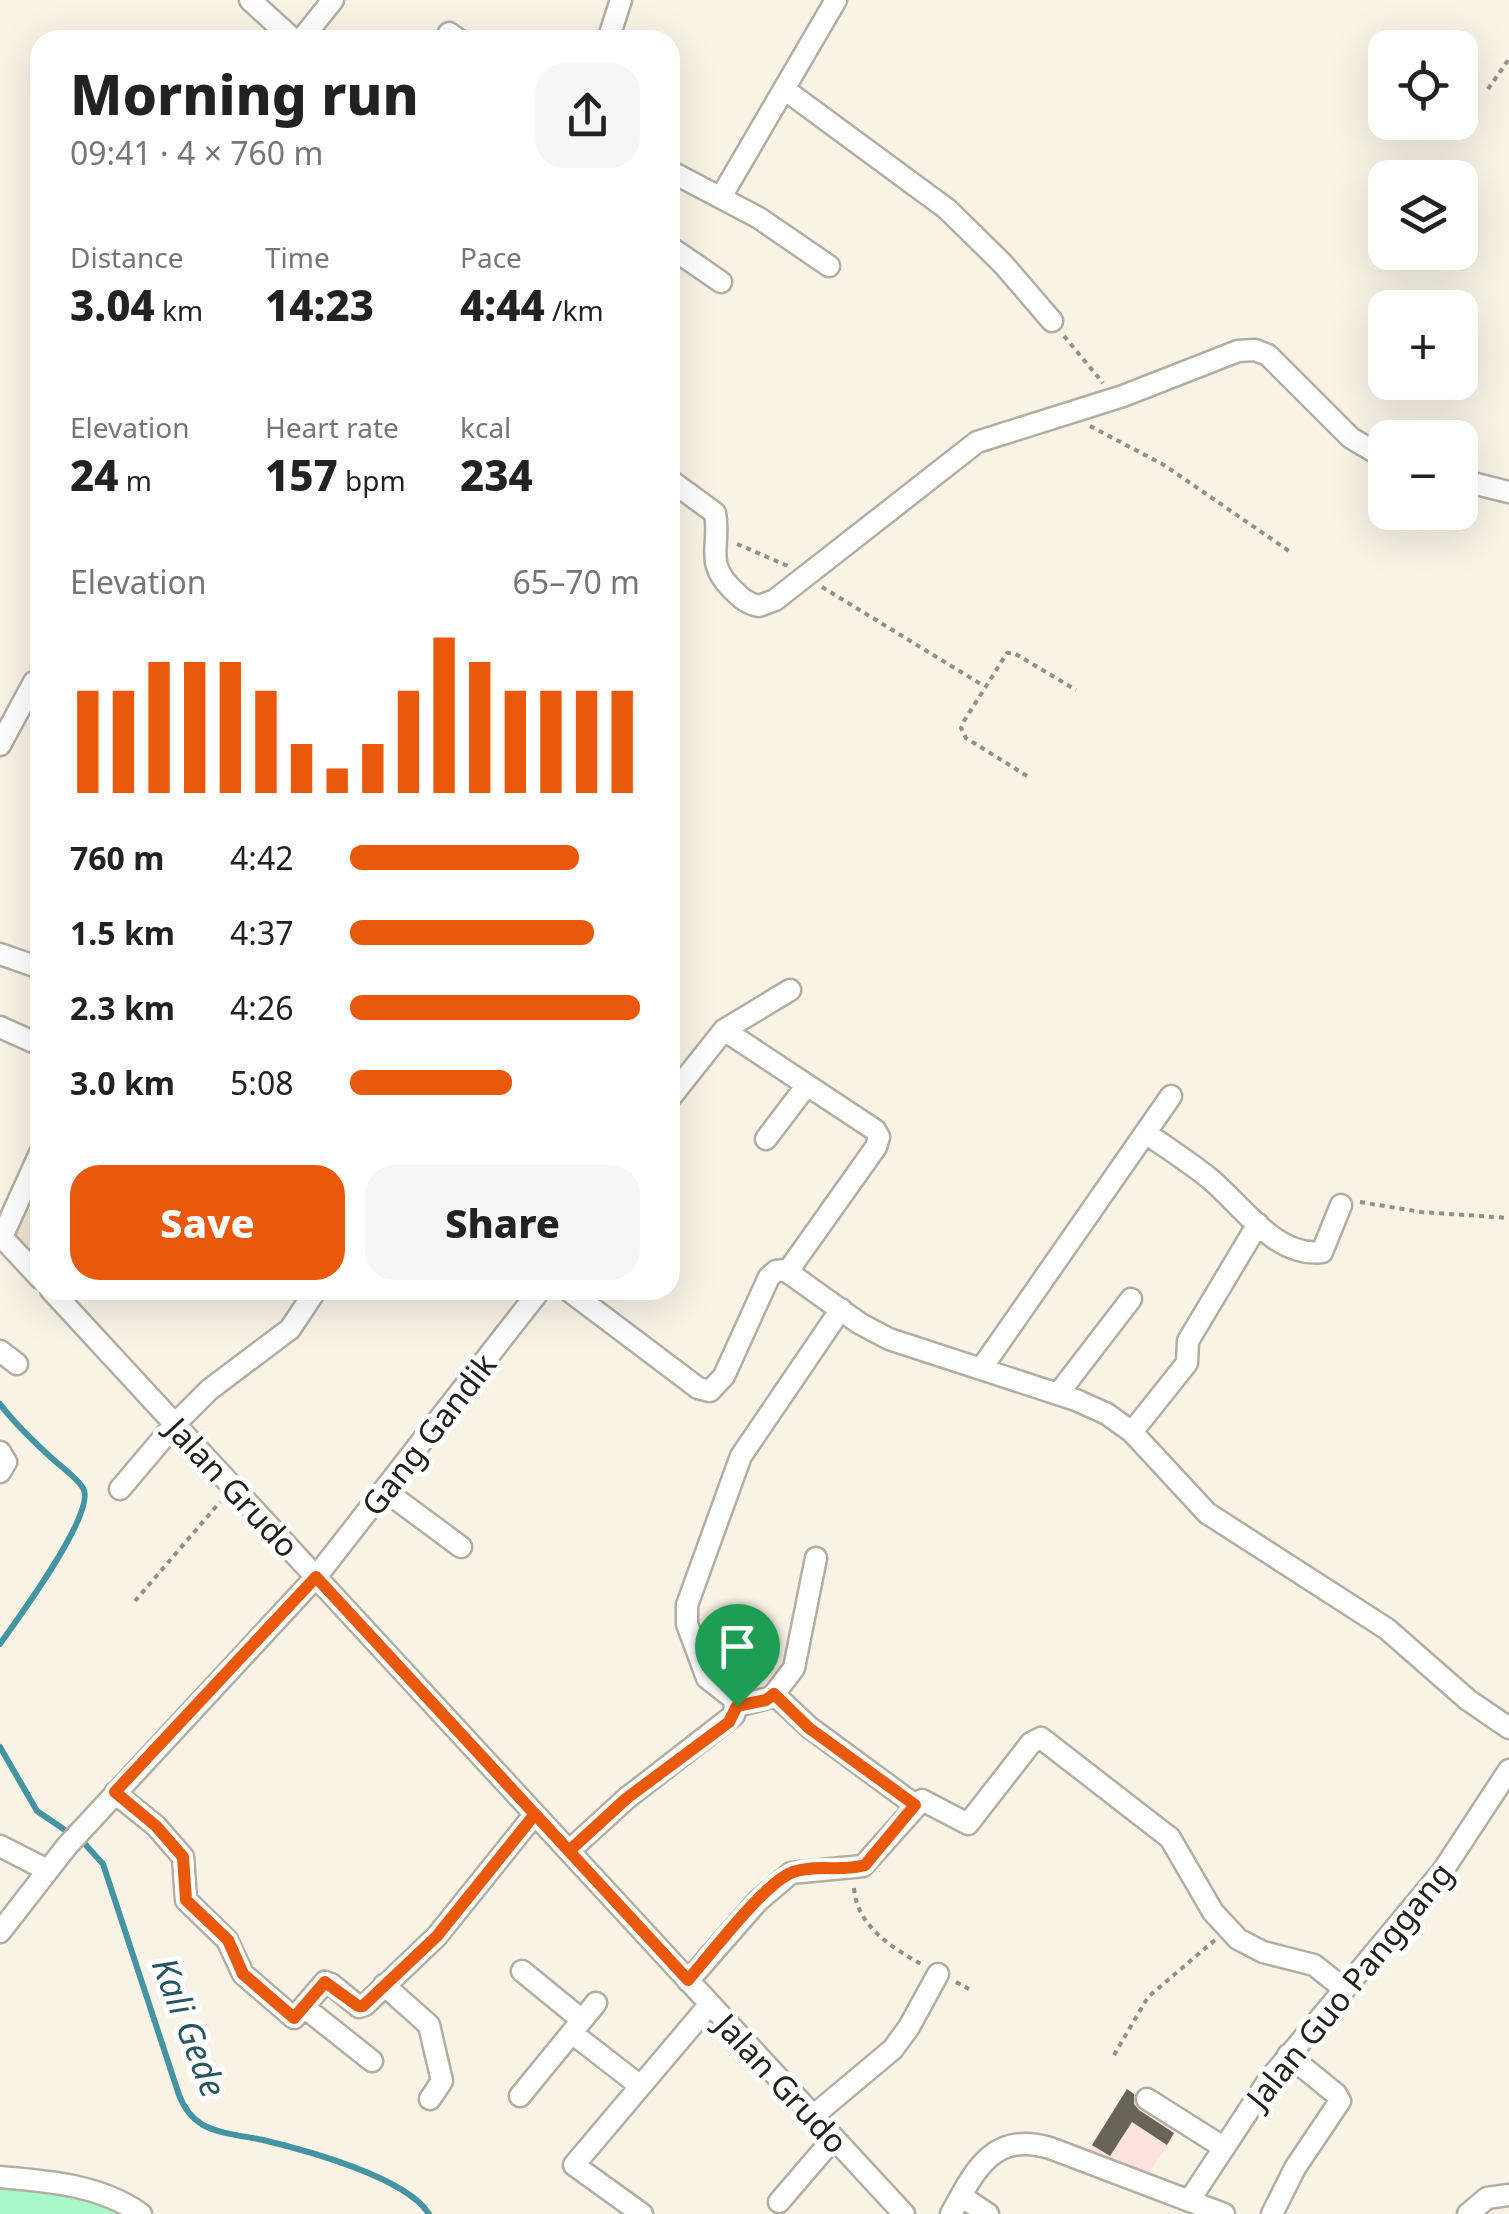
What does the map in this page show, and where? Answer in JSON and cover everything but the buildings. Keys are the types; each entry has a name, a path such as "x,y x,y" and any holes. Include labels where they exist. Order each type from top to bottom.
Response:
{"street":[{"path":"250,0 285,30"},
{"path":"306,30 333,0"},
{"path":"611,30 621,0"},
{"path":"721,197 836,0"},
{"path":"784,89 947,209 1003,264 1052,321"},
{"path":"680,176 759,218 829,266"},
{"path":"680,254 721,282"},
{"path":"680,487 715,513 714,560 720,576 752,605 769,604 978,442 1115,398 1229,354 1256,350 1276,360 1352,438 1368,448"},
{"path":"1478,484 1509,492"},
{"path":"0,744 30,689"},
{"path":"0,954 30,964"},
{"path":"680,1085 724,1030 790,990"},
{"path":"0,1027 30,1040"},
{"path":"724,1030 879,1136 876,1147 788,1271"},
{"path":"766,1139 807,1086"},
{"path":"981,1369 1171,1096"},
{"path":"1146,1133 1205,1175 1277,1240 1321,1253 1341,1205"},
{"path":"30,1174 1,1236 30,1267"},
{"path":"1132,1432 1188,1360 1188,1341 1258,1224"},
{"path":"581,1300 691,1383 710,1391 724,1376 768,1277 776,1271 788,1271 889,1339 1107,1414 1132,1432 1206,1513 1387,1629 1468,1700 1509,1728"},
{"path":"1058,1394 1131,1298"},
{"name":"Jalan Grudo","path":"60,1300 904,2214"},
{"path":"120,1489 174,1424 224,1377 290,1329 309,1300"},
{"name":"Gang Gandik","path":"0,1932 47,1870 115,1792 316,1577 532,1300"},
{"path":"569,1851 627,1798 729,1722 737,1706 734,1698 707,1678 687,1624 687,1605 741,1456 841,1310"},
{"path":"0,1452 6,1459 0,1472"},
{"path":"384,1490 461,1546"},
{"path":"737,1706 766,1700 797,1661 816,1558"},
{"path":"774,1694 809,1728 915,1805"},
{"path":"688,1980 758,1901 788,1874 868,1863 915,1805 926,1801 968,1824 1031,1742 1043,1739 1170,1838 1208,1906 1228,1930 1250,1947 1314,1965 1343,1988"},
{"name":"Jalan Guo Panggang","path":"1190,2201 1288,2056 1442,1872 1509,1770"},
{"path":"115,1792 156,1826 183,1857 186,1900 228,1940 243,1974 292,2017 325,1982 360,2007 437,1936 535,1814"},
{"path":"0,1846 47,1870"},
{"path":"522,1971 640,2085"},
{"path":"813,2116 893,2049 938,1974"},
{"path":"384,1985 431,2030 442,2081 430,2099"},
{"path":"520,2096 596,2003"},
{"path":"642,2214 574,2164 710,2004"},
{"path":"304,2007 372,2060"},
{"path":"1272,2214 1295,2168 1340,2099 1288,2056"},
{"path":"1147,2100 1223,2148"},
{"path":"779,2202 834,2138"},
{"path":"988,2214 956,2205 992,2154 1010,2144 1024,2142 1050,2148 1224,2214"},
{"path":"0,2177 86,2189 114,2198 141,2214"},
{"path":"1468,2214 1487,2198 1509,2195"}],"path":[{"path":"1488,90 1509,59"},
{"path":"1052,321 1115,398"},
{"path":"1066,414 1164,465 1288,551"},
{"path":"716,536 770,556 984,686"},
{"path":"1027,776 962,732 962,725 984,686 1004,654 1011,652 1076,690"},
{"path":"1341,1205 1348,1200 1432,1213 1509,1218"},
{"path":"135,1601 233,1487"},
{"path":"853,1868 854,1897 870,1926 887,1944 969,1989"},
{"path":"1114,2055 1148,1997 1228,1930"}],"shaded area":[{"path":"30,1189 30,1257 9,1235"},
{"path":"1127,2089 1181,2124 1146,2178 1085,2154"}],"green space":[{"path":"0,2177 141,2214 0,2214"}],"waterway":[{"name":"Kali Gede","path":"0,1404 77,1481 83,1488 84,1500 68,1541 0,1644"},
{"name":"Kali Gede","path":"0,1747 37,1811 84,1843 103,1864 179,2095 191,2116 217,2131 353,2167 399,2188 429,2214"}],"route":[{"path":"737,1706 729,1722 627,1798 569,1851 535,1814 437,1936 363,2006 325,1982 294,2018 243,1974 228,1940 186,1900 183,1857 156,1826 115,1792 316,1577 462,1736 535,1814 569,1851 688,1980 742,1918 791,1872 865,1865 915,1805 809,1728 774,1694 766,1700 737,1706"}]}
